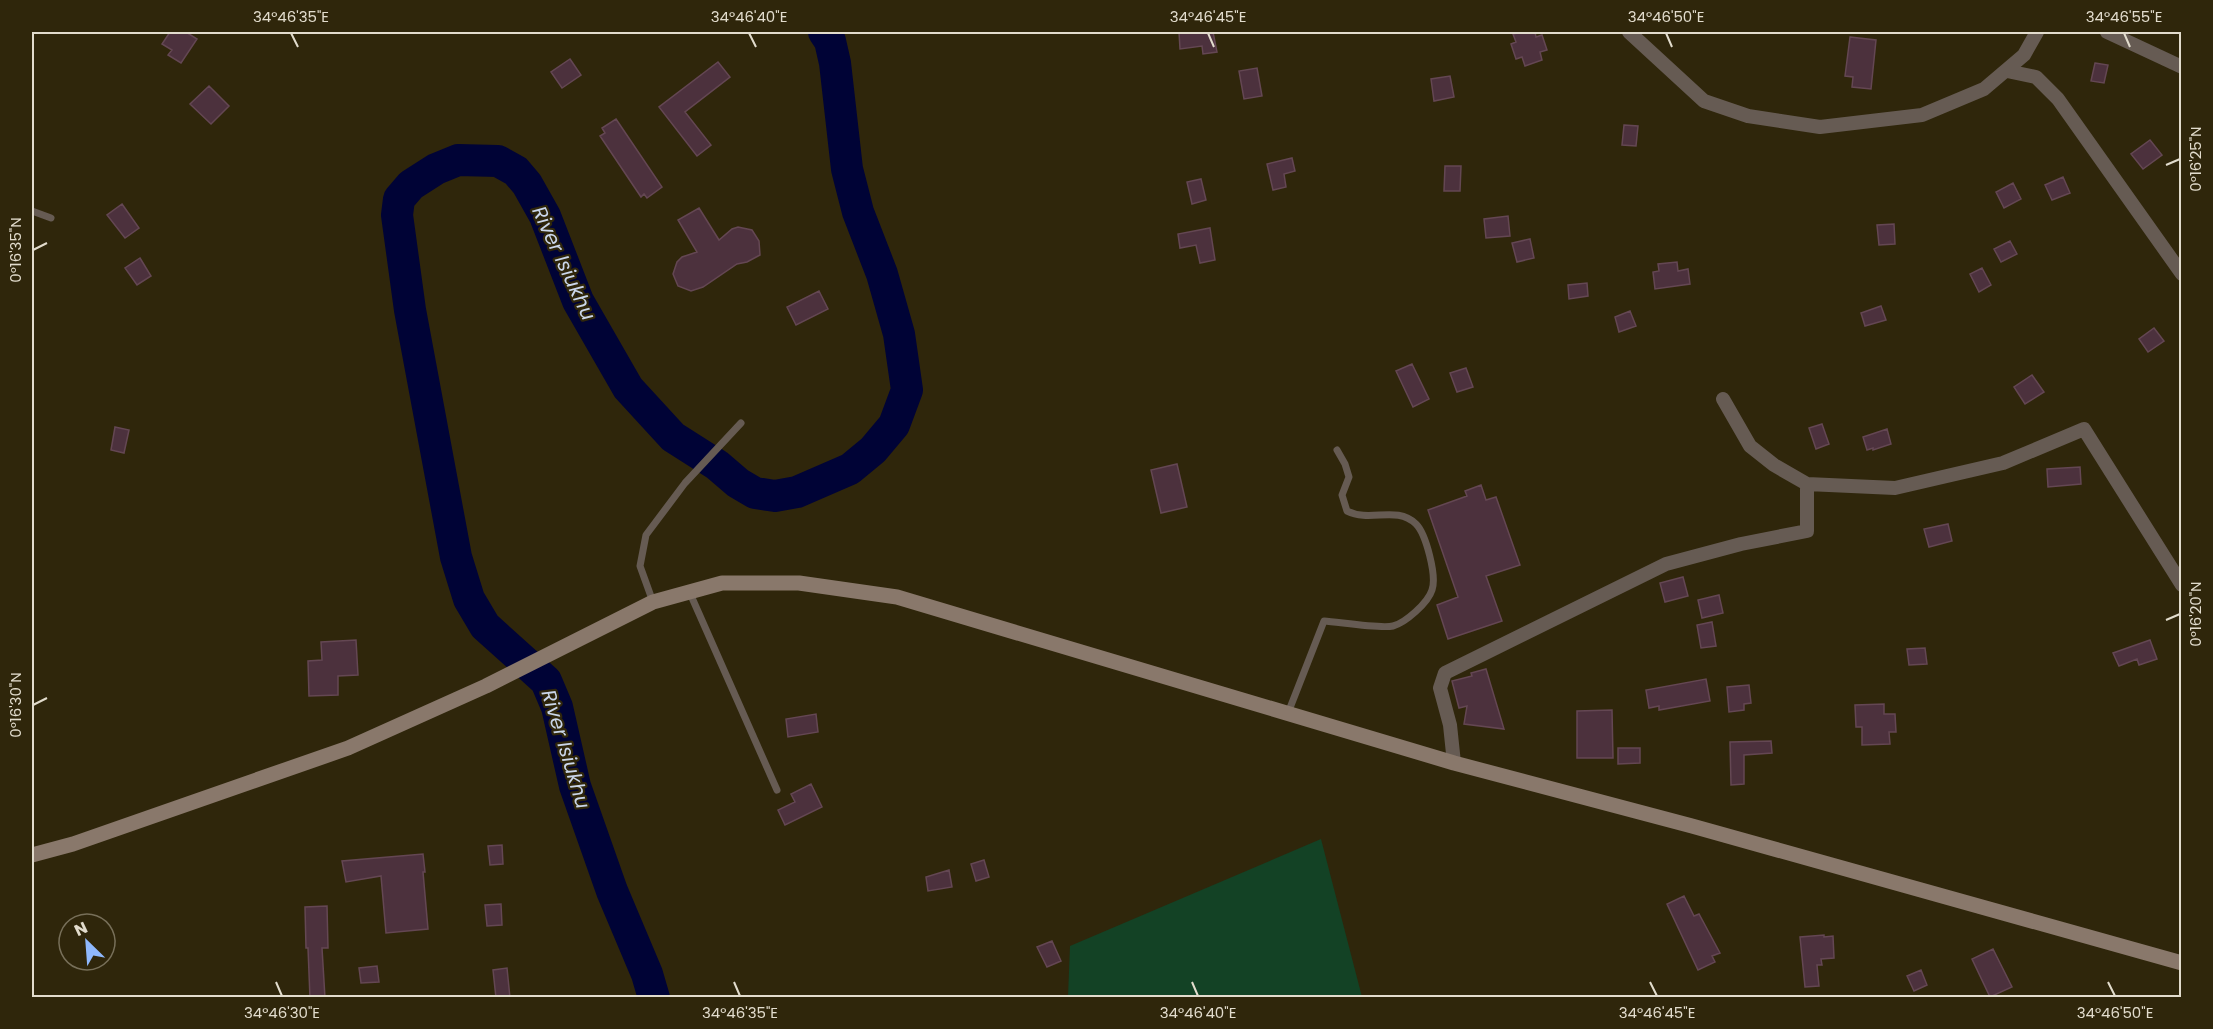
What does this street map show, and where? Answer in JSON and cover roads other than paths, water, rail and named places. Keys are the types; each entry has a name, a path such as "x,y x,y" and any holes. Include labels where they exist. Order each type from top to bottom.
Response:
{"main road":[{"path":"32,855 84,840 348,748 486,686 653,602 722,583 799,583 897,597 1454,764 1703,830 2181,963"}],"street":[{"path":"1629,32 1704,101 1748,117 1820,127 1922,115 1984,89 2024,55 2037,32"},
{"path":"2107,32 2181,67"},
{"path":"2007,71 2036,77 2058,99 2181,274"},
{"path":"1723,399 1750,446 1774,465 1807,484 1895,488 2002,463 2084,429 2181,585"},
{"path":"1454,764 1450,725 1440,688 1445,673 1666,564 1741,544 1807,531 1807,484"}],"lane":[{"path":"32,211 51,218"},
{"path":"653,602 640,566 646,535 685,483 741,423"},
{"path":"1288,713 1324,621 1391,627 1404,622 1421,606 1432,590 1432,568 1426,545 1417,525 1401,514 1357,516 1347,511 1342,495 1348,477 1345,464 1336,450"},
{"path":"689,591 777,790"}],"waterway":[{"name":"River Isiukhu","path":"654,998 647,974 612,891 575,786 557,707 546,681 485,626 469,599 456,557 410,310 397,215 399,199 411,185 436,169 458,160 498,161 516,171 527,184 545,216 578,301 628,388 673,437 717,465 738,483 755,493 775,496 797,492 850,469 873,450 894,425 907,390 899,334 882,274 858,212 847,169 835,63 830,41 824,32"}]}
